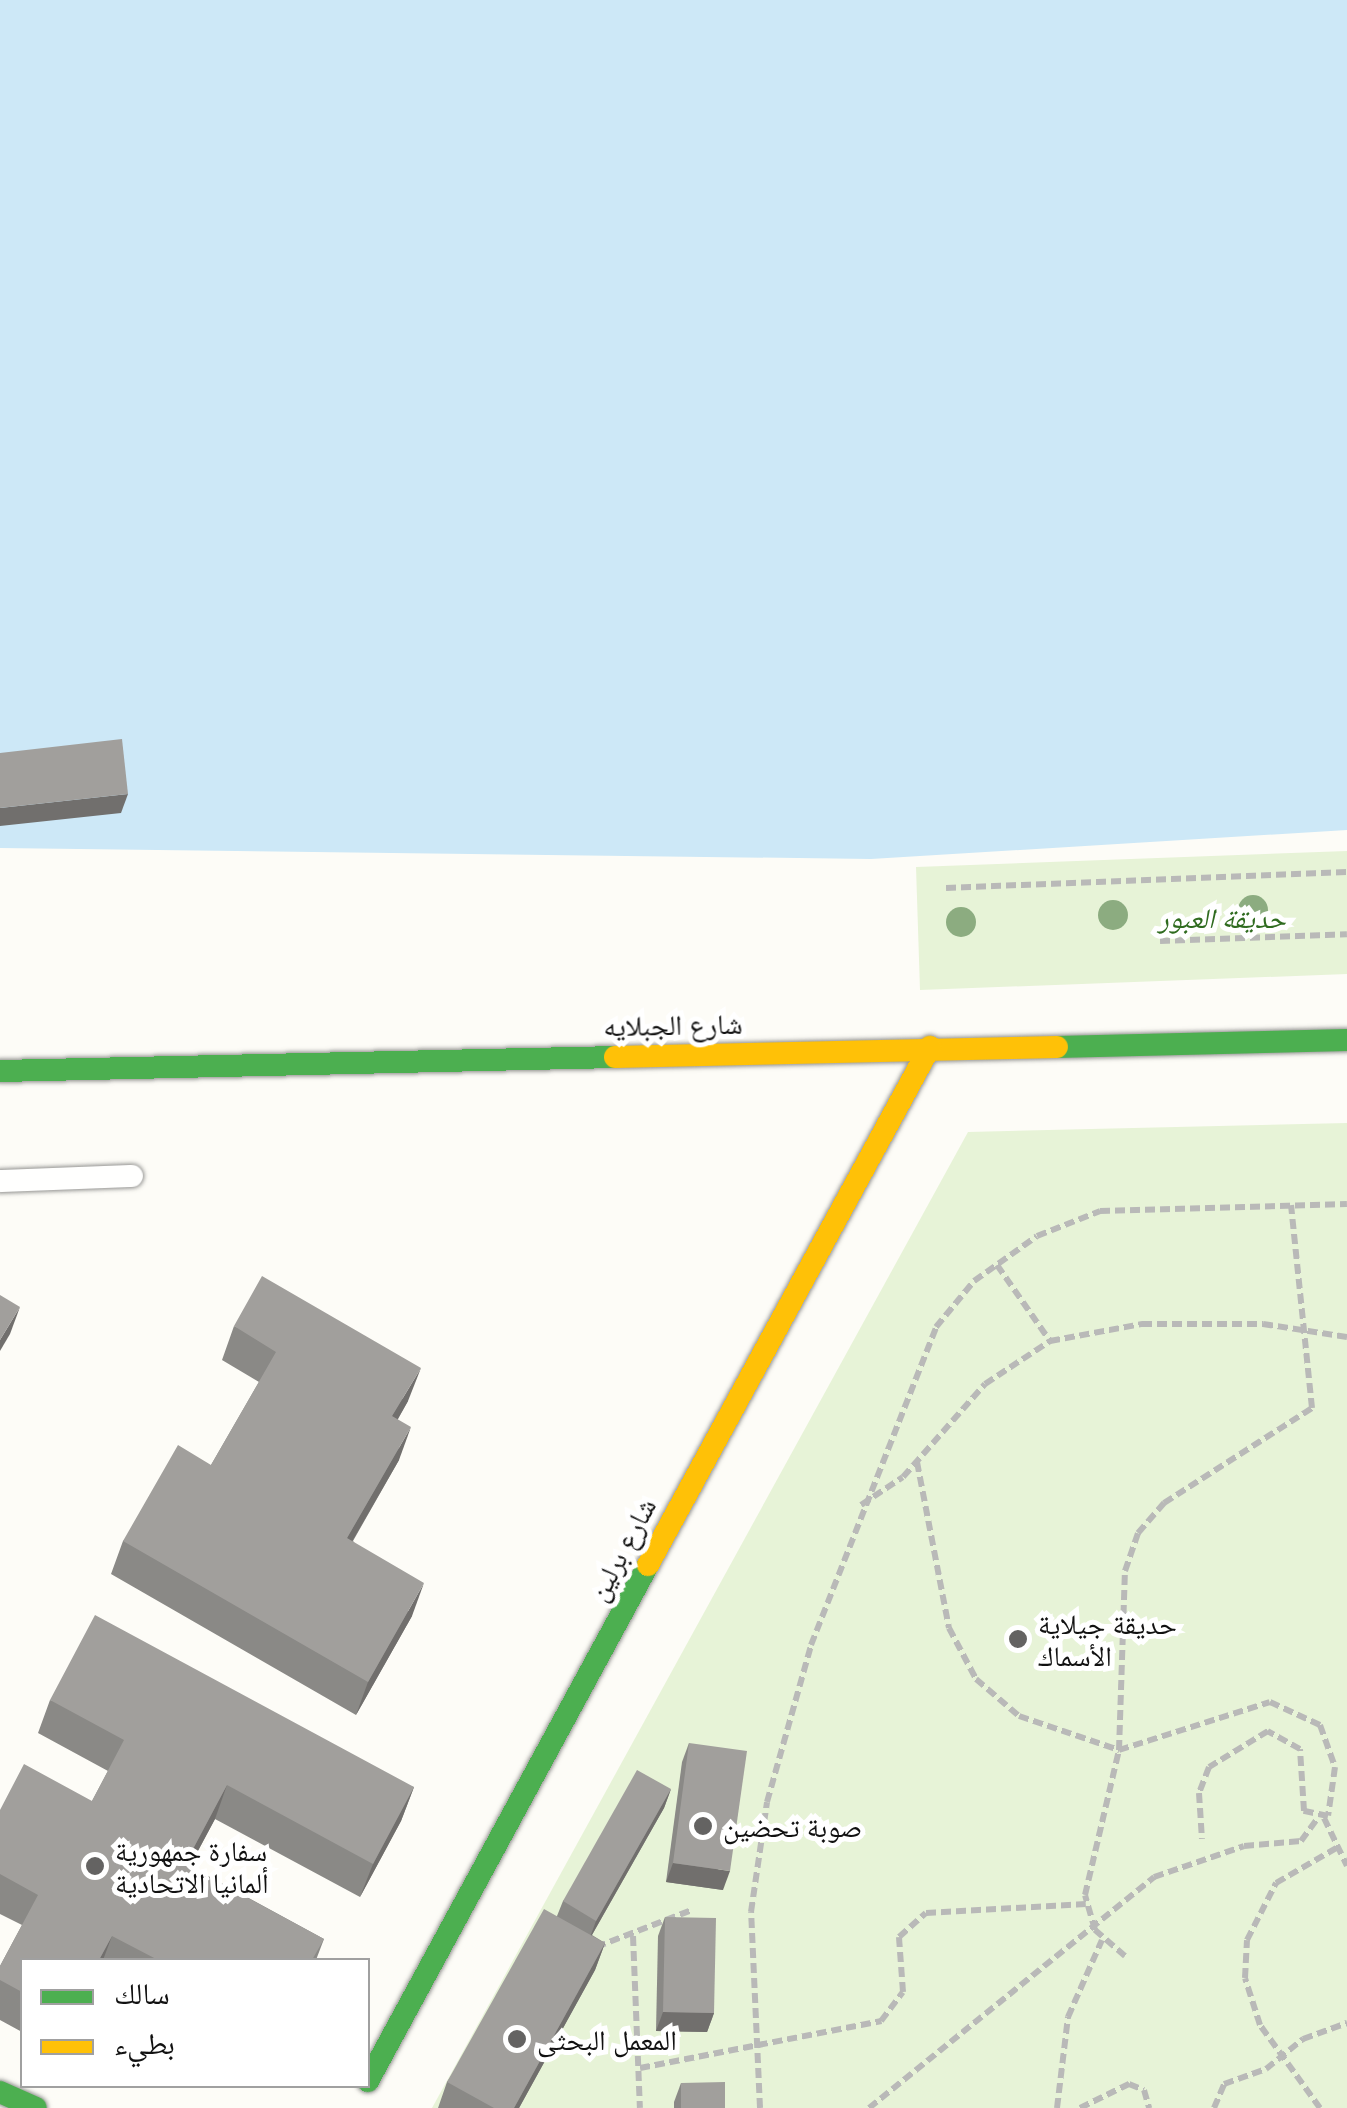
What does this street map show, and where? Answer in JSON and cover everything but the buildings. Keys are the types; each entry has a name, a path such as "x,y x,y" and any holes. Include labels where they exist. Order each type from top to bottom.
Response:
{"street":[{"name":"شارع الجبلايه","path":"0,1071 1347,1040"},
{"name":"شارع برلين","path":"370,2077 930,1047"},
{"path":"0,2092 36,2108"}],"lane":[{"path":"0,1182 132,1176"}],"path":[{"path":"946,888 1347,872"},
{"path":"1160,941 1347,934"},
{"path":"760,2108 752,2045 756,1854 806,1660 860,1506 936,1327 997,1265 1036,1236 1100,1211 1347,1204"},
{"path":"1125,1956 1102,1940 1086,1904 1118,1750 1130,1550 1164,1503 1309,1414 1314,1390 1298,1326 1291,1205"},
{"path":"997,1265 1050,1340"},
{"path":"860,1506 917,1462 985,1384 1050,1340 1142,1324 1298,1326 1347,1336"},
{"path":"868,2108 1090,1920 1154,1877 1244,1846 1305,1840 1321,1819 1333,1752 1320,1725 1287,1704 1253,1706 1118,1750 1019,1716 976,1679 949,1628 917,1462"},
{"path":"1202,1839 1199,1793 1208,1766 1268,1731 1300,1749 1304,1811 1321,1819 1347,1866"},
{"path":"1320,2108 1260,2025 1245,1978 1246,1940 1276,1883 1338,1847"},
{"path":"640,2068 890,2016 903,1992 899,1937 926,1913 1086,1904"},
{"path":"578,1946 633,1936 692,1910"},
{"path":"633,1936 640,2108"},
{"path":"1057,2108 1068,2017 1102,1940"},
{"path":"1214,2108 1224,2084 1266,2069 1303,2039 1347,2023"},
{"path":"1080,2108 1129,2084 1144,2090 1150,2108"}],"green space":[{"name":"حديقة العبور","path":"1347,851 1347,974 920,990 916,867"},
{"name":"حديقة جيلاية الأسماك","path":"1347,1123 1347,2108 432,2108 968,1132"}],"water":[{"path":"0,0 1347,0 1347,830 871,859 0,848"}],"traffic: fast":[{"path":"1057,1047 1347,1040"},
{"path":"0,1071 615,1057"},
{"path":"370,2077 648,1565"},
{"path":"0,2092 36,2108"}],"traffic: slow":[{"path":"648,1565 930,1047"},
{"path":"615,1057 1057,1047"}],"place":[{"name":"حديقة جيلاية الأسماك","path":"1018,1639"},
{"name":"صوبة تحضين","path":"703,1826"},
{"name":"سفارة جمهورية ألمانيا الاتحادية","path":"95,1866"},
{"name":"المعمل البحثى","path":"517,2039"}]}
